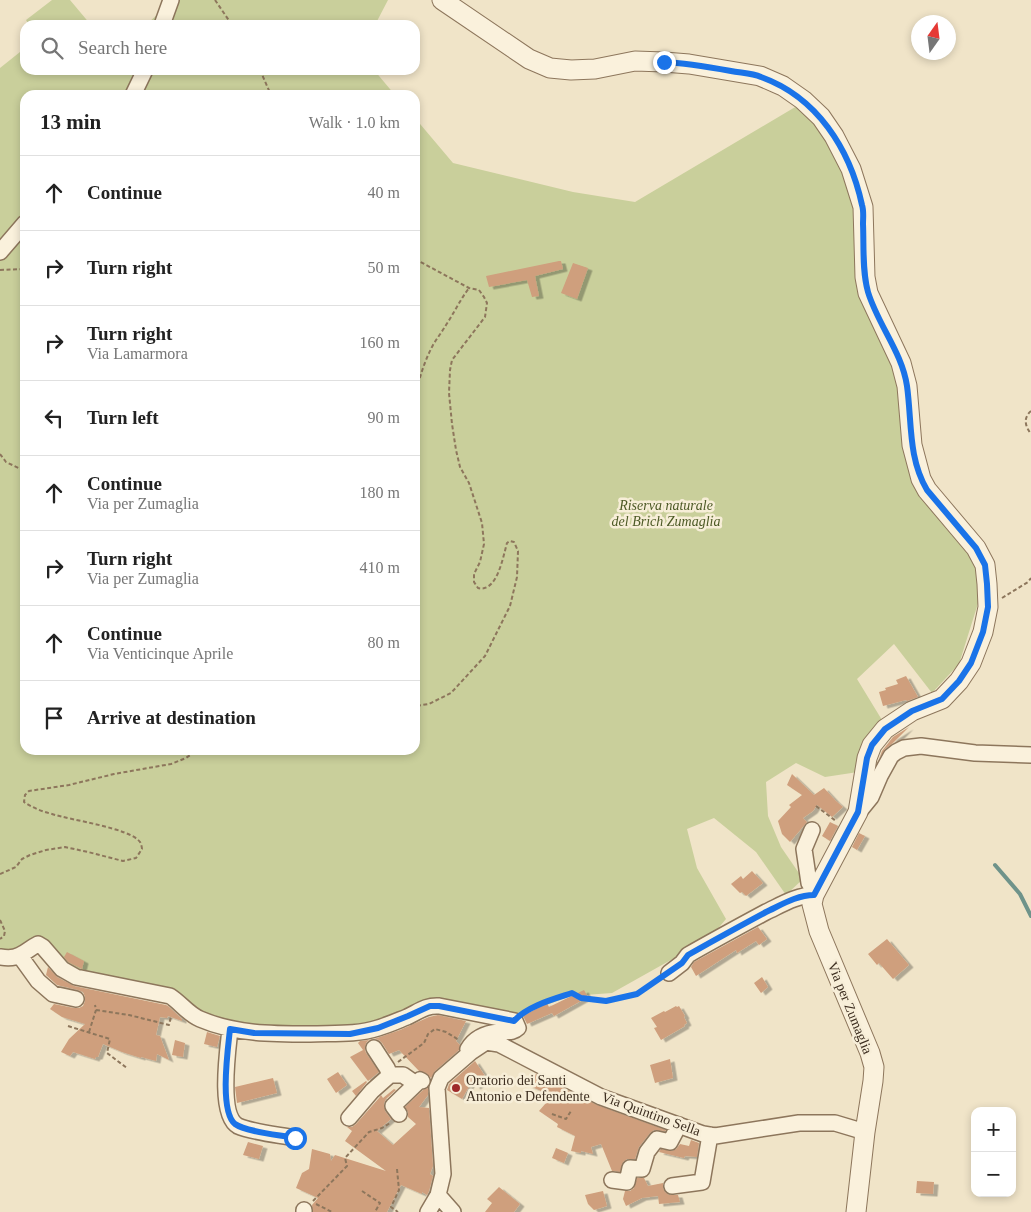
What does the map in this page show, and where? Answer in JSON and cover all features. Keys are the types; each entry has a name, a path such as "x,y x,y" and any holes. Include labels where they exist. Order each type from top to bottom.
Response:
{"street":[{"path":"164,20 171,0"},
{"path":"442,0 529,59 550,68 572,70 595,69 635,61 689,64 760,76 782,86 803,100 821,117 834,136 851,169 863,207 865,277 868,293 902,362 907,386 912,445 921,480 927,490 976,548 985,565 988,607 983,632 971,663 959,681 942,699 912,711 885,729 872,745 867,758 862,791 854,821"},
{"path":"135,90 143,75"},
{"path":"0,252 20,229"},
{"path":"814,894 854,821 871,797 891,756 896,752 904,748 921,746 975,753 1031,756"},
{"path":"812,830 804,849 810,883 814,894"},
{"path":"669,973 682,963 688,955 738,927 784,903 814,894"},
{"name":"Via per Zumaglia","path":"814,894 812,904 819,931 870,1053 874,1068 874,1081 865,1132 856,1212"},
{"path":"76,999 53,994 8,957 38,944 43,947 62,969 76,976 170,996 199,1019 230,1029 254,1033 350,1034 378,1028 430,1006 439,1006 514,1021 518,1028 514,1032 487,1034 477,1039 470,1049"},
{"path":"230,1029 226,1069 226,1101 233,1122 243,1128 295,1138"},
{"name":"Via Quintino Sella","path":"437,1088 441,1078 470,1049 486,1042 499,1044 601,1097 703,1134 715,1136 799,1122 835,1123 865,1132"},
{"path":"374,1048 390,1075"},
{"path":"349,1118 372,1091 390,1075 403,1075 416,1084"},
{"path":"399,1114 393,1106 420,1080 437,1088 442,1138 443,1174 438,1195 428,1212"},
{"path":"612,1180 626,1182 630,1168 642,1169 647,1152 657,1139 670,1142 679,1125"},
{"path":"672,1186 702,1182 710,1135"},
{"path":"438,1195 453,1212"}],"path":[{"path":"215,0 229,20"},
{"path":"262,75 269,90"},
{"path":"420,262 469,288 479,290 486,303 485,317 452,360 449,393 452,424 460,467 482,523 484,544 480,562 474,574 474,582 478,588 488,588 495,580 507,543 510,540 514,542 518,550 517,577 510,606 485,656 451,693 429,704 420,705"},
{"path":"0,270 20,269"},
{"path":"420,374 433,344 469,288"},
{"path":"1031,411 1027,415 1025,422 1031,434"},
{"path":"0,454 6,462 20,469"},
{"path":"988,607 1028,582 1031,578"},
{"path":"0,874 16,867 22,859 30,855 65,847 123,861 136,858 142,849 140,842 133,836 105,826 54,815 34,808 24,802 25,795 29,791 171,764 190,755"},
{"path":"816,806 834,821 854,821"},
{"path":"0,920 5,931 4,936 0,938"},
{"path":"514,1021 518,1016 540,1004 572,993 581,998 606,1001 637,994 669,973"},
{"path":"96,1010 129,1015 169,1026 175,999"},
{"path":"89,1032 96,1010 95,1005"},
{"path":"68,1026 110,1039 107,1053 127,1068"},
{"path":"406,1056 424,1043 428,1034 435,1029 456,1037 470,1049"},
{"path":"552,1114 566,1119 571,1110"},
{"path":"332,1212 313,1201 347,1166 345,1158 369,1132 382,1128 399,1114"},
{"path":"397,1169 399,1190 391,1208 398,1212"},
{"path":"362,1191 380,1203 375,1212"}],"green space":[{"path":"52,0 70,0 87,20 26,20"},
{"path":"165,0 388,0 378,20 151,20 161,11"},
{"name":"Riserva naturale del Brich Zumaglia","path":"20,52 20,75 378,75 391,90 20,90 20,755 420,755 420,124 453,163 573,192 635,202 802,103 840,155 858,205 861,293 898,366 915,479 977,564 980,597 959,664 932,693 894,644 857,679 882,720 862,742 858,772 825,777 796,763 766,782 768,816 781,847 803,879 786,895 756,852 714,818 687,829 697,868 726,919 710,938 612,993 571,996 513,1017 433,1001 388,1019 349,1030 229,1025 77,972 64,966 50,947 0,952 0,68"}],"building":[{"path":"561,261 563,269 535,276 539,296 532,297 527,280 489,287 486,276"},
{"path":"573,263 588,268 577,299 561,293"},
{"path":"906,676 918,697 883,706 879,692 898,684 896,680"},
{"path":"909,727 885,749 879,759 882,751 893,737"},
{"path":"792,774 814,795 824,788 843,807 832,817 817,805 813,811 803,818 807,822 790,842 782,834 778,821 791,807 789,805 802,795 787,785"},
{"path":"830,822 838,826 830,841 822,836"},
{"path":"859,833 865,836 857,850 852,847"},
{"path":"752,871 763,883 746,896 731,884 741,876 743,879"},
{"path":"758,927 767,939 759,945 756,941 737,953 736,950 696,976 691,967 694,962"},
{"path":"887,939 909,965 893,979 868,954"},
{"path":"67,952 84,961 82,969 68,962 64,957"},
{"path":"48,967 57,977 74,986 168,1006 182,1019 182,1021 168,1016 167,1018 160,1017 156,1035 160,1036 169,1060 157,1054 156,1061 141,1058 103,1044 98,1057 95,1059 73,1052 70,1056 61,1052 69,1039 85,1024 62,1017 50,1009 54,1004 79,1008 83,1006 85,997 83,992 57,985 46,975"},
{"path":"762,977 768,987 761,993 754,983"},
{"path":"584,990 588,997 554,1016 552,1013 527,1024 523,1016 547,1003 549,1007"},
{"path":"679,1006 687,1023 661,1040 654,1028 657,1027 651,1018"},
{"path":"438,1015 466,1021 456,1041 460,1045 459,1050 435,1071 431,1078 426,1073 419,1071 399,1050 389,1054 379,1040 374,1039 429,1017"},
{"path":"207,1032 220,1036 217,1047 204,1044"},
{"path":"175,1040 185,1043 183,1057 172,1055"},
{"path":"369,1040 366,1043 366,1053 379,1072 368,1081 350,1057 363,1050 358,1043 360,1041"},
{"path":"670,1059 673,1078 655,1083 650,1065"},
{"path":"475,1061 487,1079 476,1087 472,1081 462,1099 447,1090 449,1084"},
{"path":"338,1072 347,1085 336,1093 327,1079"},
{"path":"536,1074 597,1105 666,1130 654,1130 650,1133 639,1147 635,1159 627,1159 623,1162 620,1172 612,1171 601,1144 591,1147 593,1154 571,1151 575,1136 557,1127 558,1124 539,1111 552,1096 528,1085"},
{"path":"273,1078 277,1093 237,1103 235,1087"},
{"path":"367,1082 356,1096 352,1091"},
{"path":"428,1088 428,1095 419,1107 429,1108 433,1166 430,1174 433,1176 427,1195 401,1185 387,1212 313,1212 312,1205 318,1198 296,1188 302,1173 309,1169 312,1149 330,1154 331,1161 335,1155 386,1171 345,1141 352,1131 347,1127 352,1127 356,1124 381,1095 383,1098 394,1089 396,1090 384,1103 385,1111 391,1119 377,1131 393,1145 416,1124 408,1117 405,1107 423,1090"},
{"path":"691,1140 699,1143 697,1157 685,1156 684,1158 659,1152 661,1149 672,1151 680,1144 689,1146"},
{"path":"248,1142 263,1146 259,1159 243,1155"},
{"path":"556,1148 568,1153 564,1163 552,1158"},
{"path":"637,1178 644,1178 648,1186 663,1183 665,1192 669,1195 678,1195 680,1202 659,1204 658,1196 642,1198 626,1206 623,1199 625,1191 630,1191 634,1188"},
{"path":"917,1181 934,1182 933,1194 916,1193"},
{"path":"499,1187 520,1204 514,1212 485,1212 492,1203 487,1199"},
{"path":"603,1191 607,1206 594,1210 588,1204 585,1195"}],"waterway":[{"path":"995,865 1020,894 1031,916"}],"place":[{"name":"Oratorio dei Santi Antonio e Defendente","path":"456,1088"}],"route":[{"path":"295,1138 243,1128 233,1122 226,1101 226,1069 230,1029 254,1033 350,1034 378,1028 430,1006 456,1009 514,1021 518,1016 540,1004 572,993 581,998 606,1001 637,994 669,973 682,963 688,955 738,927 784,903 806,895 814,895 858,812 867,758 872,745 885,729 912,711 942,699 959,681 971,663 983,632 988,607 985,565 976,548 927,490 921,480 912,445 907,386 902,362 868,293 865,277 863,207 851,169 834,136 821,117 803,100 782,86 760,76 689,64 664,62"}]}
